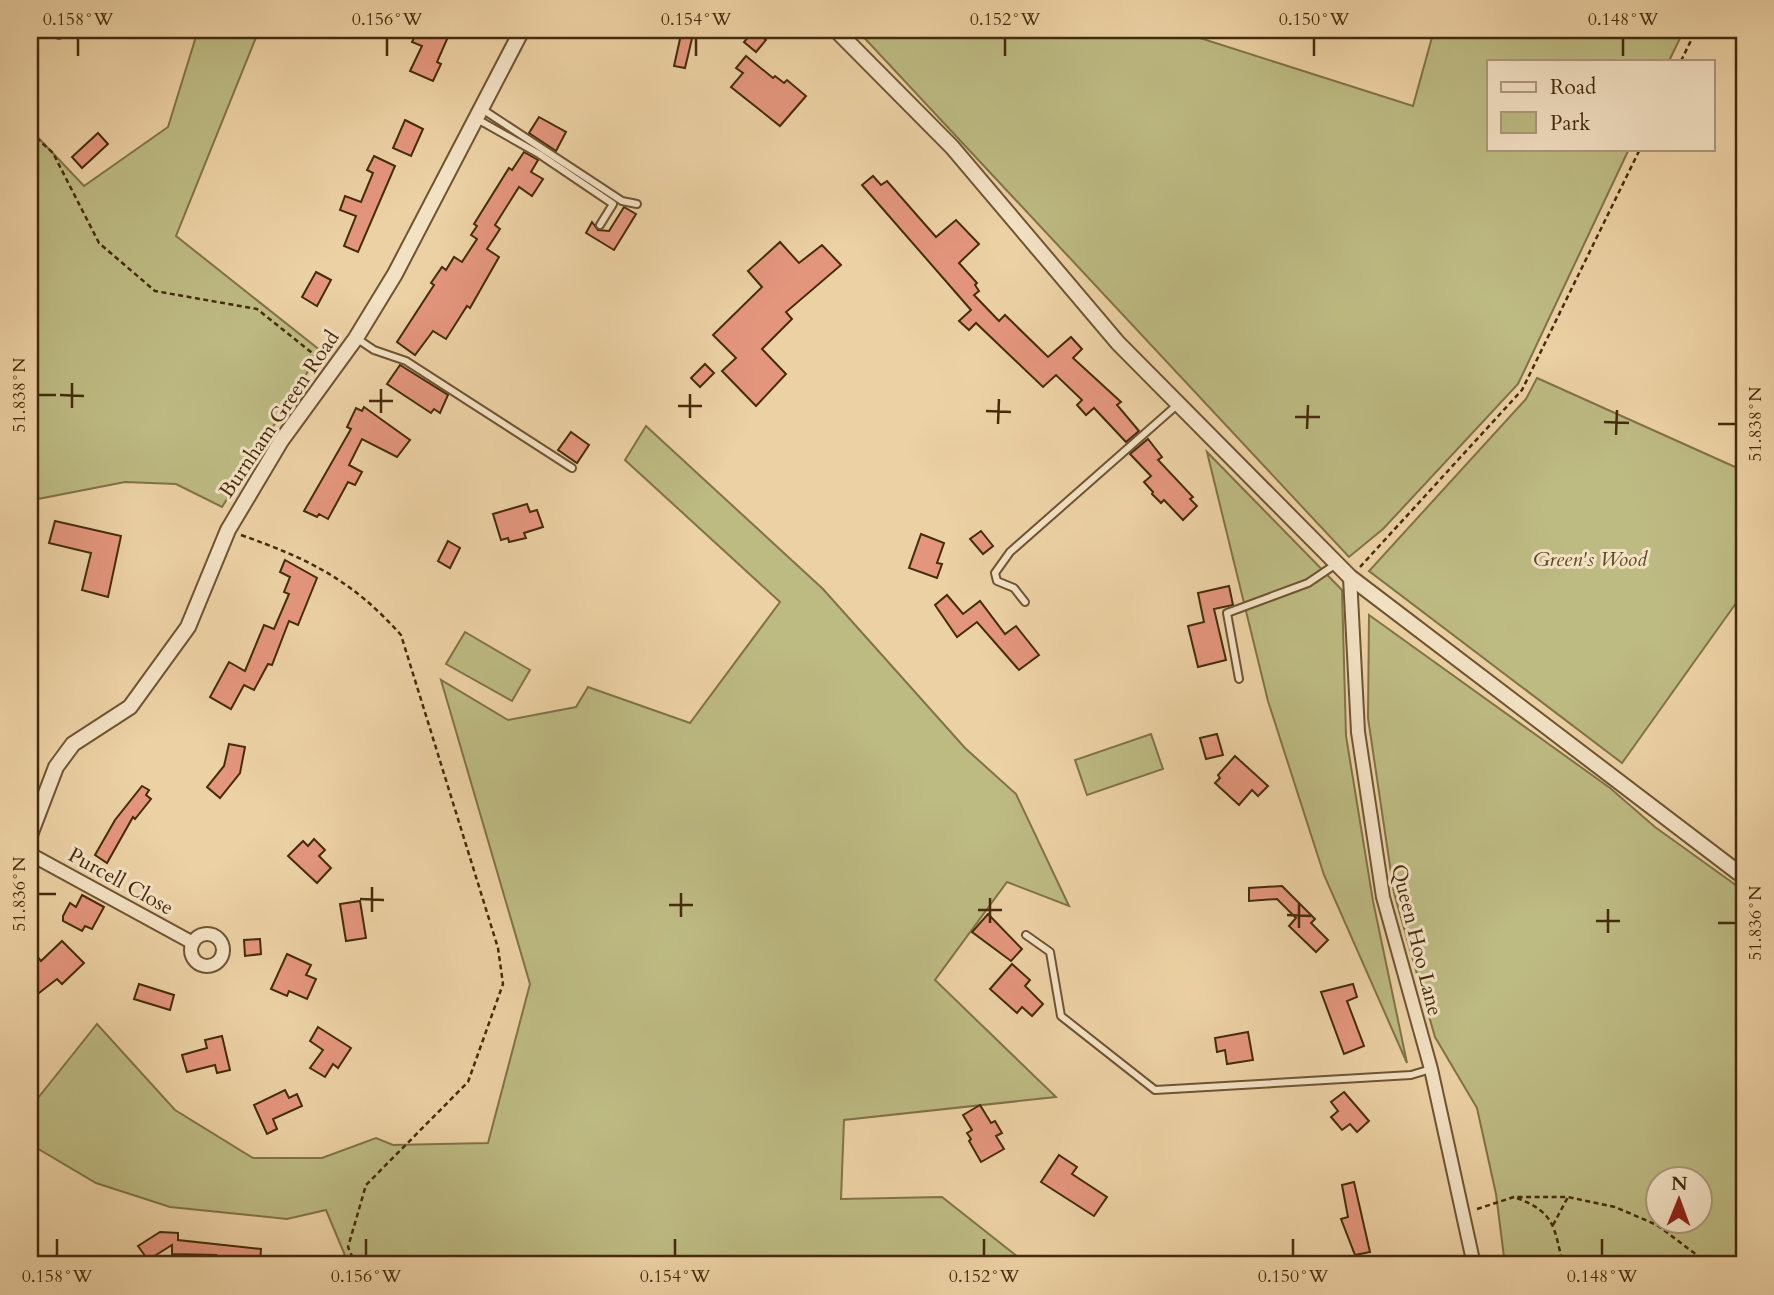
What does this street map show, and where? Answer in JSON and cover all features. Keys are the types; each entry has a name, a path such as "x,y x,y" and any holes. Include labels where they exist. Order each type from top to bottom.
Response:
{"street":[{"name":"Burnham Green Road","path":"30,835 56,767 73,744 130,707 188,627 228,530 281,441 356,338 395,274 522,30"},
{"path":"836,30 952,147 1118,343 1350,577 1744,877"},
{"name":"Queen Hoo Lane","path":"1350,577 1357,732 1383,897 1431,1069 1465,1213 1474,1265"},
{"name":"Purcell Close","path":"30,854 193,943"}],"lane":[{"path":"480,114 622,201 637,204"},
{"path":"480,114 613,204 600,225"},
{"path":"356,338 374,350 406,361 572,467"},
{"path":"1025,602 1014,588 997,581 995,573 1006,558 1178,404"},
{"path":"1239,679 1227,613 1308,583 1337,564"},
{"path":"1026,935 1050,953 1062,1016 1155,1090 1410,1075 1431,1069"}],"path":[{"path":"1681,60 1696,30"},
{"path":"30,132 53,153 99,243 155,291 257,309 332,369"},
{"path":"1350,577 1522,390 1639,150"},
{"path":"228,530 274,547 339,577 384,615 401,635 498,948 503,984 468,1082 366,1185 348,1247 356,1265"},
{"path":"1514,1196 1540,1207 1553,1225 1563,1265"},
{"path":"1465,1213 1514,1196 1568,1197 1615,1207 1657,1225 1698,1256 1735,1265"},
{"path":"1553,1225 1568,1197"}],"green space":[{"path":"198,30 259,30 176,236 321,351 222,507 176,484 125,482 33,500 30,505 30,129 84,186 168,127"},
{"path":"857,30 1175,30 1413,106 1434,30 1684,30 1669,60 1487,60 1487,150 1629,150 1518,384 1383,529 1349,557"},
{"name":"Green's Wood","path":"1537,378 1744,471 1744,592 1622,763 1369,571 1526,399"},
{"path":"646,426 823,589 965,748 1016,794 1069,906 1007,882 935,980 1056,1097 844,1120 841,1199 942,1197 1028,1265 349,1265 326,1210 287,1219 170,1207 96,1183 30,1144 30,1108 97,1024 175,1110 253,1158 322,1158 376,1138 393,1145 488,1143 530,984 441,680 508,720 576,707 588,687 690,723 780,602 625,460"},
{"path":"1207,452 1342,590 1346,736 1373,901 1407,1063 1324,875 1268,701"},
{"path":"1369,615 1610,788 1655,827 1744,891 1744,1265 1505,1265 1496,1194 1477,1108 1435,1037 1394,893 1368,718"},
{"path":"465,632 530,670 512,701 446,664"},
{"path":"1151,734 1163,769 1087,795 1075,760"}],"building":[{"path":"418,30 451,30 437,62 441,64 433,81 410,71 422,46 412,42"},
{"path":"682,30 694,30 685,68 674,66"},
{"path":"754,30 766,40 756,52 744,42"},
{"path":"746,56 773,78 775,76 784,83 787,80 806,96 780,126 731,87 743,73 736,68"},
{"path":"539,117 566,132 556,151 529,133"},
{"path":"405,120 423,129 411,156 393,148"},
{"path":"98,133 108,144 82,168 72,157"},
{"path":"524,152 538,160 531,172 543,179 532,196 519,187 495,225 500,229 487,249 499,257 470,308 467,306 446,339 433,331 415,355 397,342 434,285 431,283 442,267 446,270 454,257 462,262 477,239 471,235 477,226 474,224 509,168 512,170"},
{"path":"374,156 395,166 358,252 344,246 356,216 340,210 345,196 361,202 373,173 367,170"},
{"path":"873,176 881,185 887,181 936,237 956,220 979,244 959,263 977,283 975,285 979,291 974,295 999,321 1005,315 1048,357 1071,337 1082,349 1073,358 1121,402 1117,405 1139,431 1126,442 1094,408 1086,415 1077,405 1082,400 1056,375 1043,387 976,323 969,330 959,321 971,310 862,185"},
{"path":"624,207 636,214 614,250 586,233 592,222 598,230 609,231"},
{"path":"780,242 799,263 822,245 841,265 786,312 792,319 762,349 786,374 756,406 722,371 736,358 713,335 762,287 748,271"},
{"path":"316,272 331,280 317,306 302,297"},
{"path":"705,364 714,373 700,387 691,378"},
{"path":"400,365 448,395 440,413 434,409 431,413 387,384"},
{"path":"364,407 410,440 397,457 362,439 349,465 362,472 355,485 348,482 328,519 304,511 351,429 347,427 356,408 362,411"},
{"path":"571,432 589,445 577,463 558,450"},
{"path":"1148,439 1162,457 1158,460 1193,497 1190,499 1197,506 1183,520 1164,500 1161,503 1152,494 1144,482 1151,476 1130,454"},
{"path":"527,504 530,512 537,510 543,527 524,533 526,538 509,542 508,538 501,540 493,514"},
{"path":"55,521 121,536 108,597 82,590 91,553 49,543"},
{"path":"981,531 993,546 983,554 970,539"},
{"path":"921,534 944,543 937,563 942,564 937,578 909,568"},
{"path":"448,541 460,548 450,568 438,561"},
{"path":"285,560 317,578 298,625 289,621 272,665 268,664 254,690 244,685 231,709 210,697 229,662 245,671 264,625 274,629 289,594 284,592 290,577 280,572"},
{"path":"1229,586 1233,605 1214,609 1226,660 1198,667 1188,626 1204,622 1198,593"},
{"path":"947,595 963,614 980,601 1005,634 1016,626 1039,655 1019,670 977,622 957,637 935,605"},
{"path":"1217,734 1223,755 1206,759 1200,738"},
{"path":"229,744 245,747 240,773 220,798 207,787 224,766"},
{"path":"1235,756 1268,786 1258,796 1252,790 1239,805 1215,783 1220,778 1218,775"},
{"path":"142,786 149,790 146,795 151,799 135,819 133,817 107,863 95,855 115,820"},
{"path":"314,839 325,850 319,856 331,868 317,883 288,856 303,841 308,846"},
{"path":"1282,886 1315,919 1311,923 1328,940 1316,952 1289,926 1296,918 1277,899 1249,901 1249,888"},
{"path":"82,895 104,907 92,929 85,926 82,931 63,921 63,916 70,903 76,907"},
{"path":"360,901 366,938 346,941 340,904"},
{"path":"988,914 1022,949 1011,961 972,932"},
{"path":"260,939 261,954 245,956 244,940"},
{"path":"62,941 84,963 62,984 57,979 30,1000 30,948 41,961"},
{"path":"287,954 311,965 306,975 316,979 307,999 289,991 287,996 271,989"},
{"path":"1012,964 1030,980 1025,986 1043,1004 1032,1016 1022,1007 1017,1013 990,989"},
{"path":"139,984 174,995 170,1010 134,999"},
{"path":"1353,984 1357,997 1347,1001 1364,1046 1344,1054 1321,992"},
{"path":"318,1027 351,1048 338,1068 333,1064 325,1077 310,1068 323,1050 310,1041"},
{"path":"1248,1032 1253,1060 1227,1064 1225,1050 1217,1052 1215,1038"},
{"path":"222,1036 230,1070 217,1073 215,1065 187,1072 182,1055 207,1048 205,1040"},
{"path":"285,1090 289,1098 297,1094 302,1106 273,1119 277,1129 267,1134 254,1105"},
{"path":"1344,1092 1369,1121 1357,1132 1350,1124 1342,1130 1331,1117 1338,1111 1331,1102"},
{"path":"980,1105 991,1123 995,1121 1002,1133 996,1136 1004,1149 981,1162 969,1141 971,1139 967,1133 972,1130 963,1115"},
{"path":"1059,1155 1077,1167 1072,1174 1107,1197 1094,1216 1041,1182"},
{"path":"1354,1182 1370,1252 1355,1255 1341,1219 1348,1217 1342,1185"},
{"path":"160,1232 178,1233 178,1240 261,1249 260,1265 232,1265 233,1259 215,1258 216,1255 172,1254 172,1245 148,1260 138,1246"}]}
